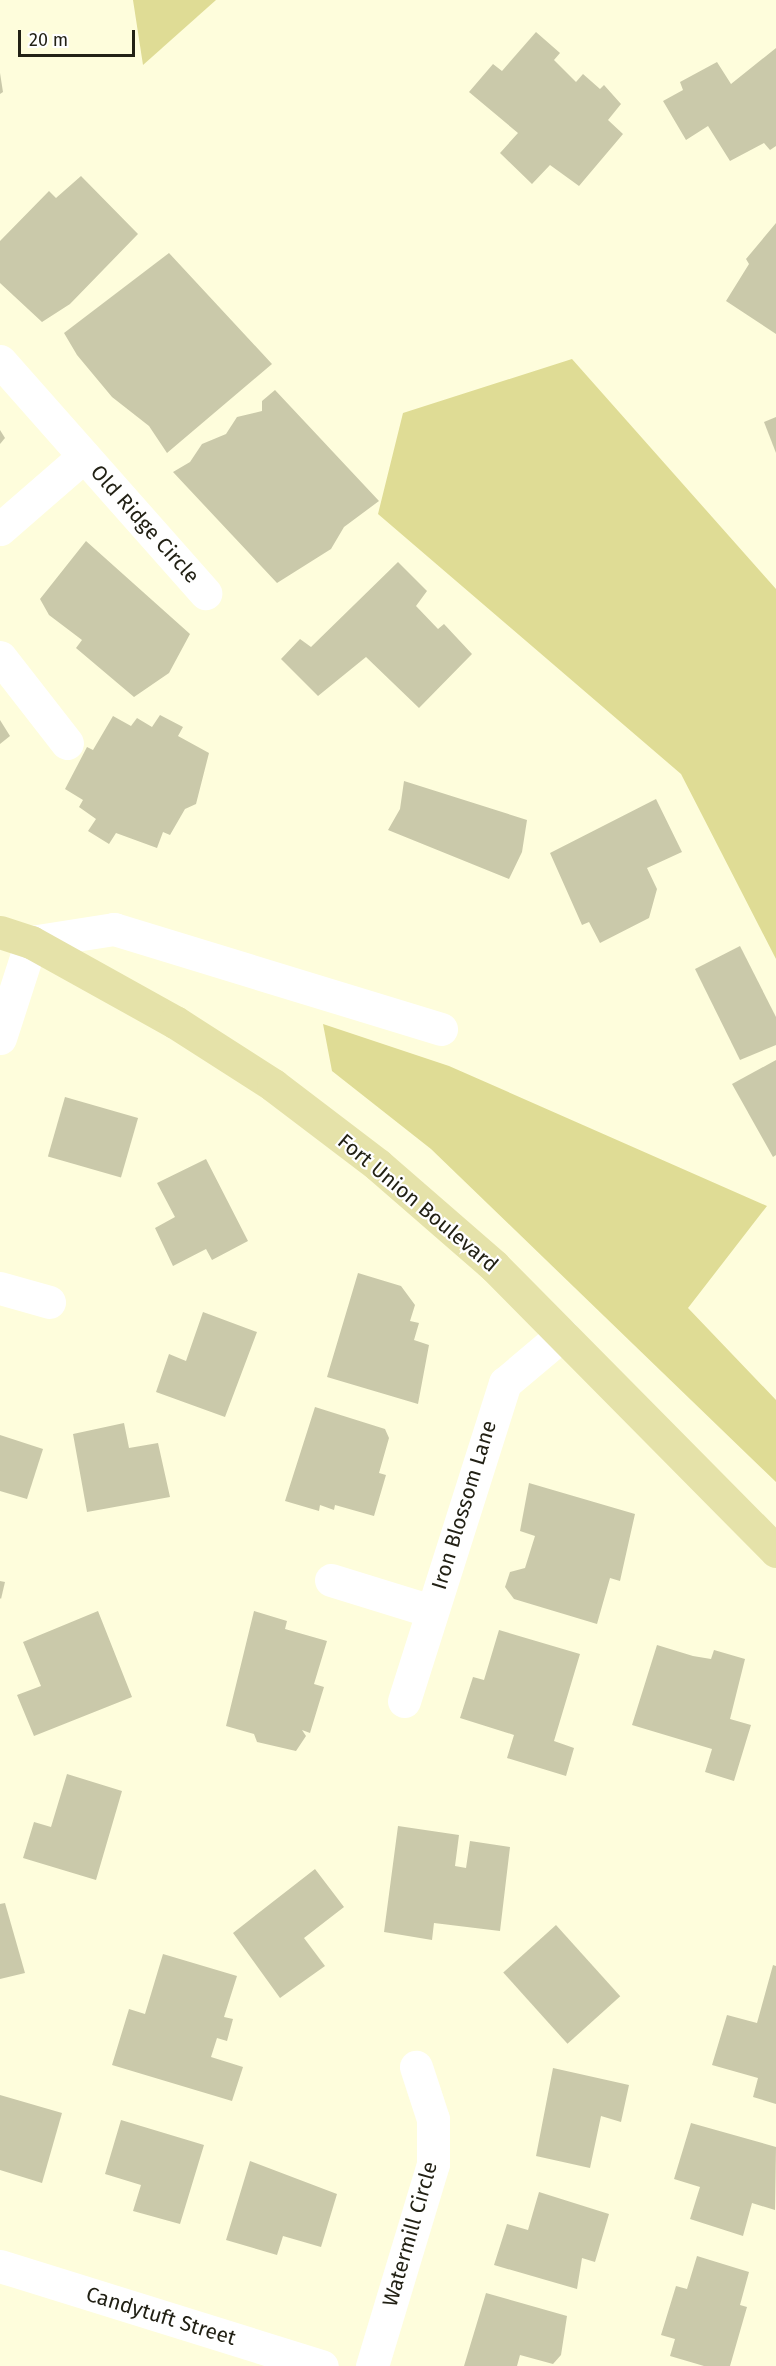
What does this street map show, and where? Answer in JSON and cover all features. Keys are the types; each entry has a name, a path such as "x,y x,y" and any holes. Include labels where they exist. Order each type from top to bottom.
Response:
{"main road":[{"name":"Fort Union Boulevard","path":"0,932 30,942 175,1022 273,1085 378,1165 494,1266 776,1551"}],"street":[{"name":"Old Ridge Circle","path":"0,361 206,593"},
{"name":"Old Ridge Circle","path":"0,529 84,456"},
{"path":"0,657 67,742"},
{"path":"0,1038 30,942 114,929 441,1029"},
{"path":"0,1288 49,1302"},
{"name":"Iron Blossom Lane","path":"404,1701 505,1383 562,1335"},
{"path":"331,1580 431,1611"},
{"name":"Watermill Circle","path":"372,2366 433,2164 432,2119 416,2067"},
{"name":"Candytuft Street","path":"0,2266 322,2366"}],"shaded area":[{"path":"133,0 216,0 143,65"},
{"path":"572,359 776,589 776,959 681,774 378,514 403,413"},
{"path":"323,1024 449,1066 767,1206 688,1308 776,1400 776,1482 431,1149 332,1071"}],"building":[{"path":"536,32 560,53 554,60 576,82 583,74 600,89 604,85 621,104 608,120 623,134 579,186 550,165 532,184 500,153 518,133 469,92 493,64 502,71"},
{"path":"776,48 776,146 770,150 764,143 730,161 708,126 686,140 663,101 683,90 680,82 717,62 731,84"},
{"path":"0,73 3,92 0,94"},
{"path":"81,176 138,234 70,304 42,322 0,283 0,241 49,191 56,198"},
{"path":"776,223 776,334 726,301 749,264 746,259"},
{"path":"169,253 272,364 167,453 149,426 112,397 77,355 64,333"},
{"path":"275,390 379,501 344,527 331,549 277,583 173,472 190,462 202,444 226,434 237,417 262,411 262,401"},
{"path":"776,417 776,453 764,422"},
{"path":"0,430 5,438 0,444"},
{"path":"86,541 190,634 169,673 134,697 76,648 82,640 49,615 40,599"},
{"path":"398,562 427,591 416,606 438,629 444,624 472,654 419,708 366,657 318,696 281,659 300,639 311,647"},
{"path":"160,715 183,727 178,736 209,753 196,804 185,809 170,835 163,832 157,848 116,833 109,844 88,831 96,819 79,807 83,800 65,789 87,747 93,750 113,716 131,726 137,718 152,727"},
{"path":"0,720 10,736 0,744"},
{"path":"404,781 527,820 522,852 509,879 388,830 400,809"},
{"path":"656,799 682,852 647,868 657,889 649,918 600,943 589,922 582,925 550,853"},
{"path":"740,946 776,1017 776,1045 740,1060 695,969"},
{"path":"776,1060 776,1155 773,1157 732,1084"},
{"path":"65,1097 138,1118 121,1178 48,1157"},
{"path":"206,1159 248,1241 212,1260 206,1249 173,1266 155,1228 175,1217 157,1183"},
{"path":"358,1273 401,1286 415,1305 410,1321 419,1323 414,1340 429,1345 418,1404 327,1377"},
{"path":"203,1312 257,1332 225,1417 156,1392 169,1354 186,1361"},
{"path":"315,1407 385,1429 389,1438 379,1473 386,1475 374,1516 335,1505 334,1510 320,1505 319,1511 285,1501"},
{"path":"124,1423 129,1448 158,1443 170,1497 87,1512 73,1434"},
{"path":"0,1435 43,1449 27,1499 0,1491"},
{"path":"529,1483 635,1514 620,1581 610,1578 597,1624 514,1599 505,1587 510,1572 525,1568 535,1536 520,1531"},
{"path":"0,1581 5,1582 1,1599 0,1598"},
{"path":"98,1611 132,1697 34,1736 17,1695 41,1686 23,1642"},
{"path":"254,1611 287,1621 285,1629 327,1641 314,1684 324,1687 310,1733 302,1730 306,1736 296,1751 257,1742 254,1734 226,1726"},
{"path":"499,1630 580,1654 554,1741 574,1748 566,1776 507,1758 514,1735 460,1718 473,1677 484,1680"},
{"path":"657,1645 711,1659 714,1650 745,1659 730,1719 751,1725 734,1781 705,1772 712,1749 632,1725"},
{"path":"67,1774 122,1791 96,1880 23,1858 34,1822 51,1827"},
{"path":"398,1826 459,1835 455,1866 466,1868 470,1841 510,1847 500,1931 434,1923 432,1940 384,1932"},
{"path":"315,1869 344,1907 304,1938 325,1966 280,1998 233,1933"},
{"path":"5,1903 25,1973 0,1979 0,1904"},
{"path":"556,1925 620,1996 567,2044 503,1973"},
{"path":"163,1954 237,1976 224,2017 233,2019 227,2041 217,2038 211,2057 243,2067 232,2101 112,2065 129,2009 145,2014"},
{"path":"773,1965 776,1966 776,2104 753,2097 758,2078 712,2065 727,2015 757,2023"},
{"path":"553,2068 629,2085 621,2122 601,2116 590,2168 536,2156"},
{"path":"0,2095 62,2113 42,2183 0,2170"},
{"path":"121,2120 204,2145 180,2224 133,2211 141,2185 105,2174"},
{"path":"691,2123 776,2147 775,2210 752,2203 743,2236 690,2219 700,2187 674,2179"},
{"path":"250,2161 337,2194 321,2247 283,2236 277,2255 226,2240"},
{"path":"539,2192 609,2214 595,2262 582,2258 577,2289 494,2265 507,2224 528,2230"},
{"path":"697,2256 749,2272 740,2305 747,2307 730,2366 704,2366 670,2356 675,2339 661,2335 676,2286 687,2289"},
{"path":"486,2293 567,2316 561,2355 553,2364 520,2355 517,2366 464,2366"}]}
